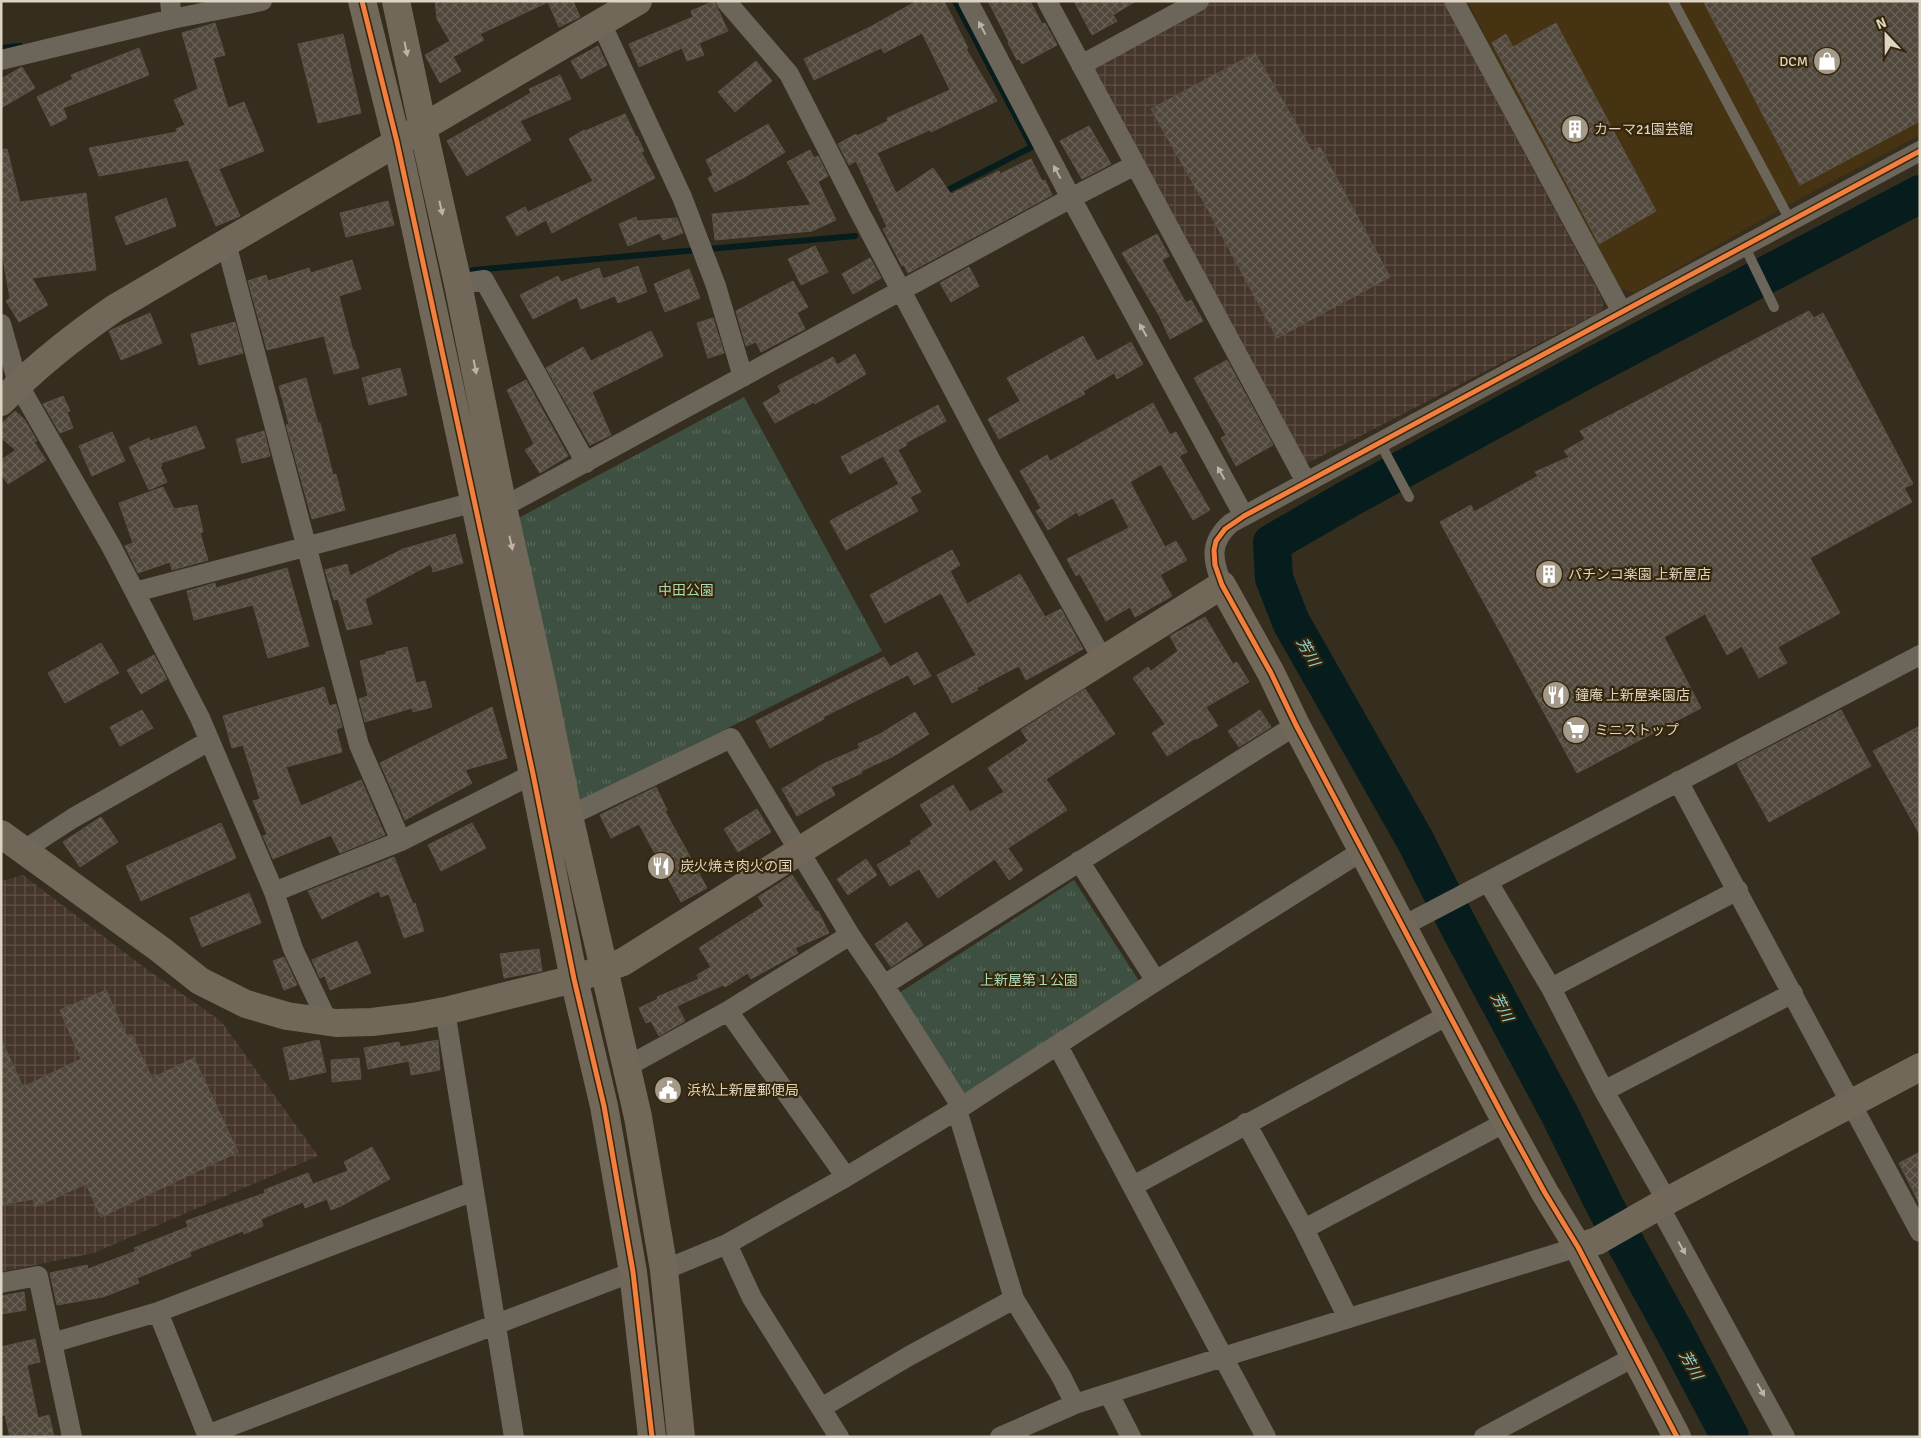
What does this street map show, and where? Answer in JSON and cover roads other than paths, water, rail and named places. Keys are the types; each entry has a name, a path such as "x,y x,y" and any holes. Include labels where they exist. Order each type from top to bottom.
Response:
{"street":[{"path":"1,60 171,10 262,1"},
{"path":"362,1 396,142 475,502 534,774 574,979 604,1106 633,1272 652,1437"},
{"path":"396,1 422,128 458,284 503,508 569,816 639,1127 664,1270 681,1437"},
{"path":"10,393 66,343 115,308 638,1"},
{"path":"726,1 789,74 859,212 991,461 1103,660"},
{"path":"968,1 1071,198 1244,516"},
{"path":"1047,1 1306,482"},
{"path":"1081,65 1198,1"},
{"path":"1454,1 1622,312"},
{"path":"601,23 682,197 716,286 743,377"},
{"path":"1677,1437 1634,1357 1588,1244 1544,1192 1450,1014 1410,922 1362,851 1296,726 1271,673 1222,586 1214,558 1216,541 1225,529 1244,516 1306,482 1382,448 1622,312 1747,251 1790,220 1920,151"},
{"path":"503,508 1071,198 1135,166"},
{"path":"226,243 359,745 401,841"},
{"path":"458,284 484,280 586,463"},
{"path":"1,324 10,393 111,546 200,718 274,892 293,949 328,1022"},
{"path":"135,592 475,502"},
{"path":"1,834 161,950 200,982 223,994 287,1016 328,1022 372,1022 445,1012 574,979 623,962 1222,586"},
{"path":"1410,922 1920,655"},
{"path":"884,985 1296,726"},
{"path":"569,816 731,738 798,852 884,985 959,1108 1014,1299 1061,1376 1074,1404"},
{"path":"24,850 74,818 210,742"},
{"path":"274,892 401,841 534,774"},
{"path":"1678,781 1920,1232"},
{"path":"664,1270 727,1244 846,1177 1058,1046 1156,981 1362,851"},
{"path":"1079,861 1156,981"},
{"path":"1480,886 1551,988 1604,1091 1659,1206 1785,1437"},
{"path":"1551,988 1738,890"},
{"path":"626,1067 728,1011 850,935"},
{"path":"1604,1091 1793,993"},
{"path":"728,1011 846,1177"},
{"path":"445,1012 514,1437"},
{"path":"1133,1186 1450,1014"},
{"path":"1058,1046 1266,1437"},
{"path":"1000,1437 1074,1404 1588,1244 1920,1067"},
{"path":"1304,1229 1506,1122"},
{"path":"1246,1123 1304,1229 1348,1318"},
{"path":"52,1343 158,1312 474,1191"},
{"path":"727,1244 752,1298 839,1437"},
{"path":"158,1312 207,1436 633,1272"},
{"path":"1,1283 38,1276 72,1437"},
{"path":"821,1408 909,1356 1014,1299"},
{"path":"1484,1437 1634,1357"},
{"path":"1110,1394 1131,1437"}],"lane":[{"path":"1673,1 1790,220"},
{"path":"1747,251 1774,307"},
{"path":"1382,448 1409,497"}],"waterway":[{"path":"942,193 1032,147 955,1"},
{"path":"1,48 20,46"},
{"name":"芳川","path":"1730,1437 1606,1208 1559,1113 1459,927 1415,840 1291,622 1274,578 1272,543 1350,498 1593,366 1920,194"},
{"path":"473,270 855,236"}],"place":[{"name":"DCM","path":"1827,61"},
{"name":"カーマ21園芸館","path":"1575,129"},
{"name":"パチンコ楽園 上新屋店","path":"1549,574"},
{"name":"鐘庵 上新屋楽園店","path":"1556,695"},
{"name":"ミニストップ","path":"1576,730"},
{"name":"炭火焼き肉火の国","path":"661,866"},
{"name":"浜松上新屋郵便局","path":"668,1090"}],"park label":[{"name":"中田公園","path":"686,590"},
{"name":"上新屋第１公園","path":"1029,980"}]}
